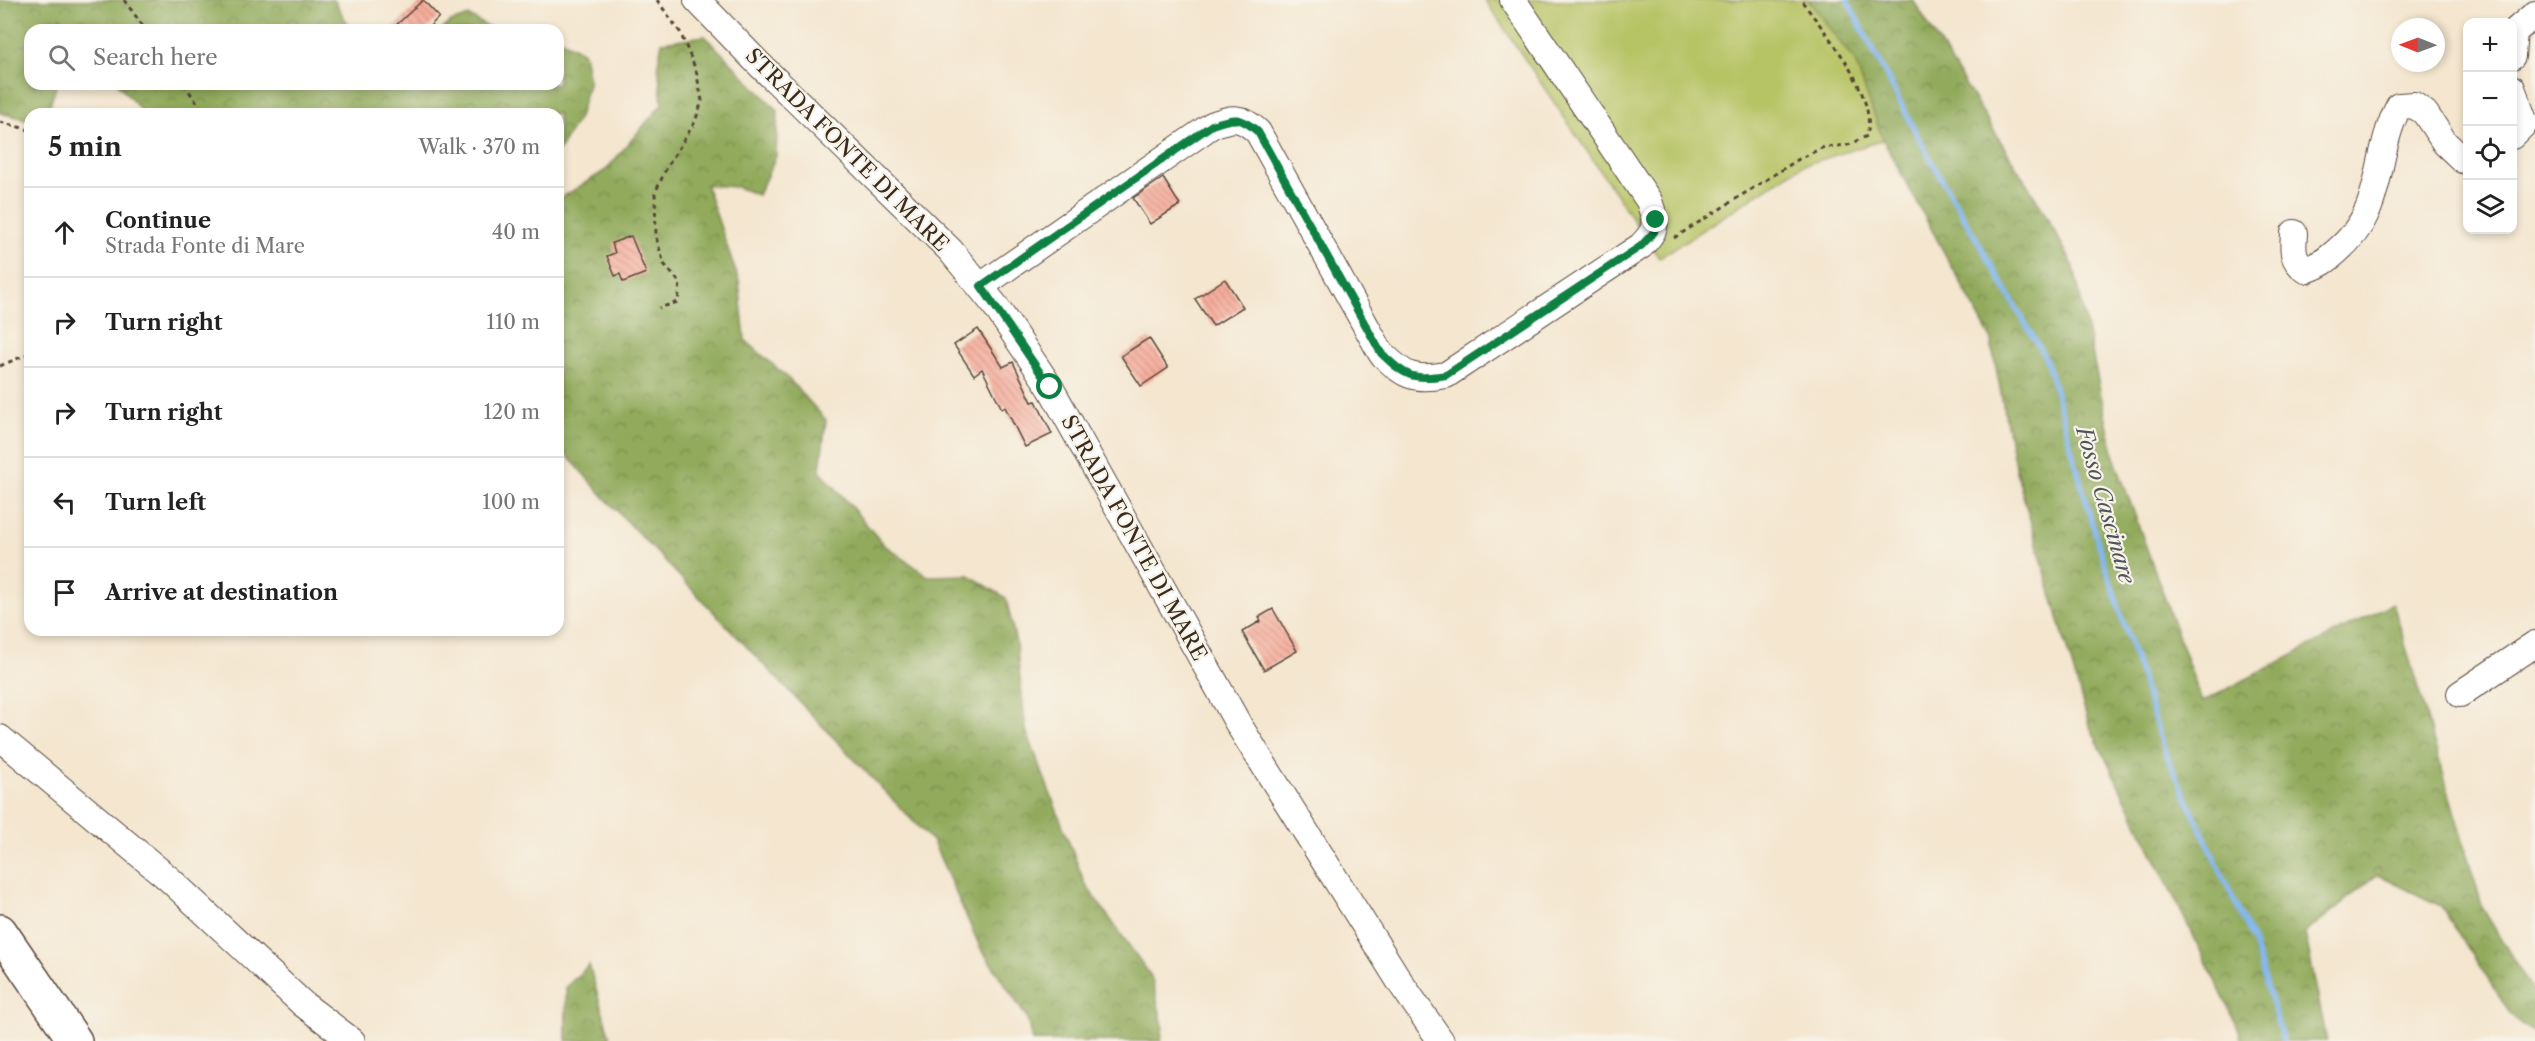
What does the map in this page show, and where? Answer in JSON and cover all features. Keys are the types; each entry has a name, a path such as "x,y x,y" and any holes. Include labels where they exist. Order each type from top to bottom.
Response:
{"main road":[{"path":"0,931 75,1041"}],"street":[{"name":"STRADA FONTE DI MARE","path":"697,0 756,61 950,250 981,286 1050,387 1240,727 1402,985 1441,1041"},
{"path":"981,286 1212,125 1230,119 1245,120 1258,132 1381,353 1399,371 1422,379 1446,375 1641,246 1654,232 1656,220 1649,201 1513,0"},
{"path":"2517,29 2535,14"},
{"path":"2517,101 2525,123 2517,131"},
{"path":"2294,233 2292,254 2296,262 2306,270 2319,266 2351,239 2368,213 2379,175 2389,124 2398,106 2414,105 2425,113 2445,143 2463,160"},
{"path":"2460,694 2535,644"},
{"path":"0,738 168,878 303,1004 352,1041"}],"path":[{"path":"124,0 142,24"},
{"path":"657,0 680,32 696,70 702,100 695,122 667,167 655,193 656,237 664,264 680,282 678,302 659,308"},
{"path":"1641,246 1662,245 1799,159 1824,147 1848,145 1867,136 1870,124 1853,70 1801,0"},
{"path":"188,90 201,108"},
{"path":"0,122 24,128"},
{"path":"0,366 24,356"}],"green space":[{"path":"0,0 334,0 348,24 66,24 60,17 60,24 24,24 24,90 55,90 49,108 24,108 24,119 0,113"},
{"path":"1485,0 1808,0 1855,62 1883,140 1801,166 1659,258"},
{"path":"1808,0 1913,0 2043,210 2074,267 2114,457 2202,702 2393,603 2483,909 2535,995 2535,1034 2511,1015 2441,906 2377,875 2305,933 2327,1041 2242,1041 2236,1023 2089,725 2016,471 1990,337 1883,140 1855,62"},
{"path":"469,16 483,24 448,24"},
{"path":"705,36 778,111 776,156 758,195 737,187 706,185 739,281 745,340 787,377 826,420 820,470 883,544 928,576 969,575 1006,598 1016,643 1026,730 1085,884 1151,976 1163,1025 1161,1041 1032,1041 1027,1018 980,947 933,842 602,495 564,452 564,196 606,170 662,104 658,63 662,42"},
{"path":"564,41 584,53 589,81 579,117 564,142 564,108 139,108 123,90 564,90"},
{"path":"589,965 611,1041 566,1041 566,987"}],"building":[{"path":"423,0 439,17 432,24 397,24"},
{"path":"1163,178 1180,205 1150,224 1133,198"},
{"path":"631,236 646,273 623,282 620,274 615,276 607,256 615,253 612,243"},
{"path":"1225,279 1243,307 1213,326 1195,299"},
{"path":"978,329 1003,367 1013,362 1032,402 1036,401 1052,434 1025,447 982,369 974,375 954,345"},
{"path":"1149,338 1168,368 1141,386 1121,356"},
{"path":"1273,609 1297,651 1264,670 1242,632 1261,621 1259,617"}],"waterway":[{"name":"Fosso Cascinare","path":"1847,0 1925,150 2047,361 2095,533 2165,752 2254,943 2283,1041"}],"route":[{"path":"1050,387 981,286 1212,125 1230,119 1245,120 1258,132 1381,353 1399,371 1422,379 1446,375 1641,246 1654,232 1656,220"}]}
